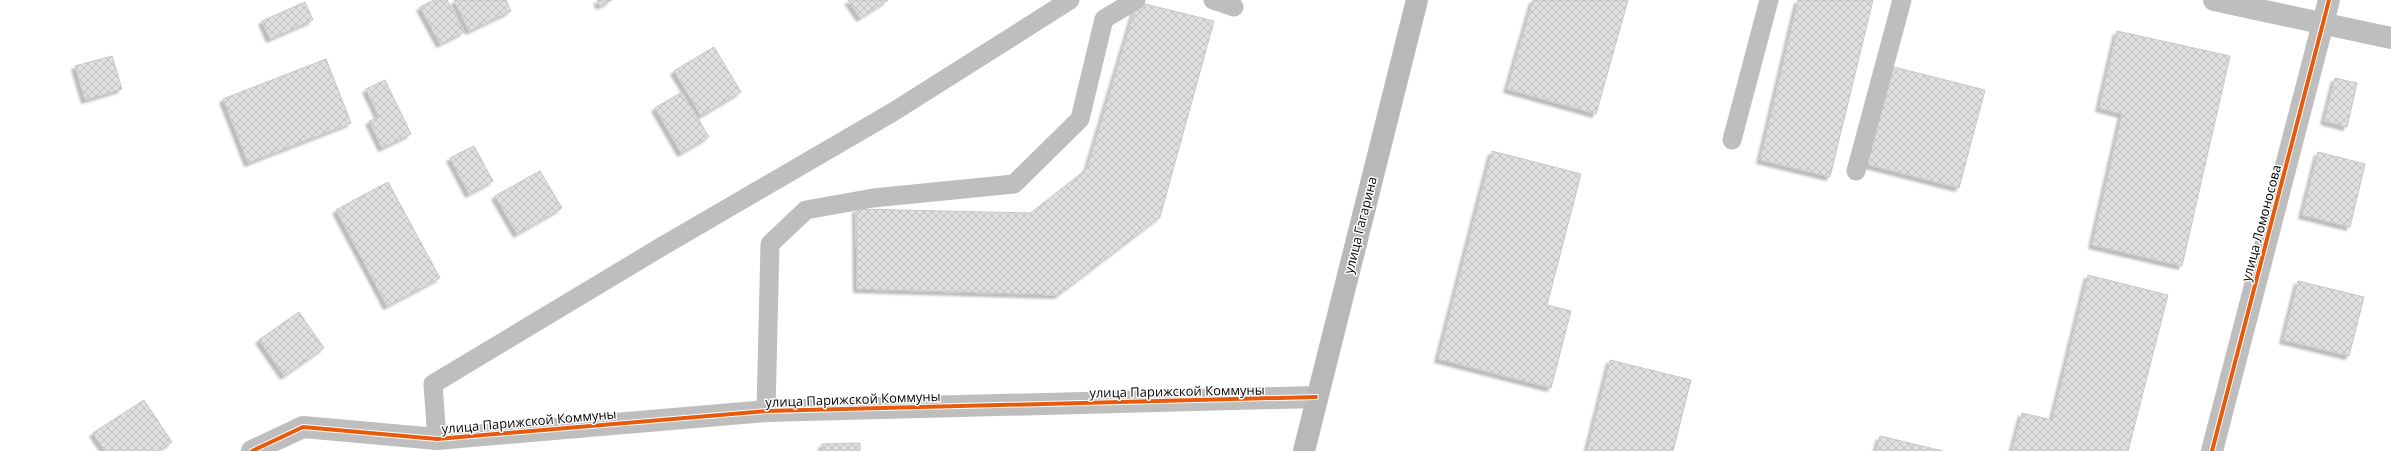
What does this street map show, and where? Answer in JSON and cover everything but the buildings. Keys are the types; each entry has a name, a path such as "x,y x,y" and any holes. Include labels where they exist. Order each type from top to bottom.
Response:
{"main road":[{"name":"улица Гагарина","path":"1304,451 1316,397 1416,0"}],"street":[{"path":"2214,0 2391,38"},
{"name":"улица Ломоносова","path":"2212,451 2329,0"},
{"name":"улица Парижской Коммуны","path":"252,451 303,427 437,439 766,411 1316,397"}],"lane":[{"path":"437,439 434,384 661,247 893,112 1070,0"},
{"path":"766,411 770,244 806,210 873,198 1014,184 1080,119 1104,19 1136,0"},
{"path":"1213,0 1234,7"},
{"path":"1732,140 1769,0"},
{"path":"1856,171 1902,0"}],"cycle path":[{"path":"2212,451 2329,0"},
{"path":"252,451 303,427 437,439 766,411 1316,397"}]}
